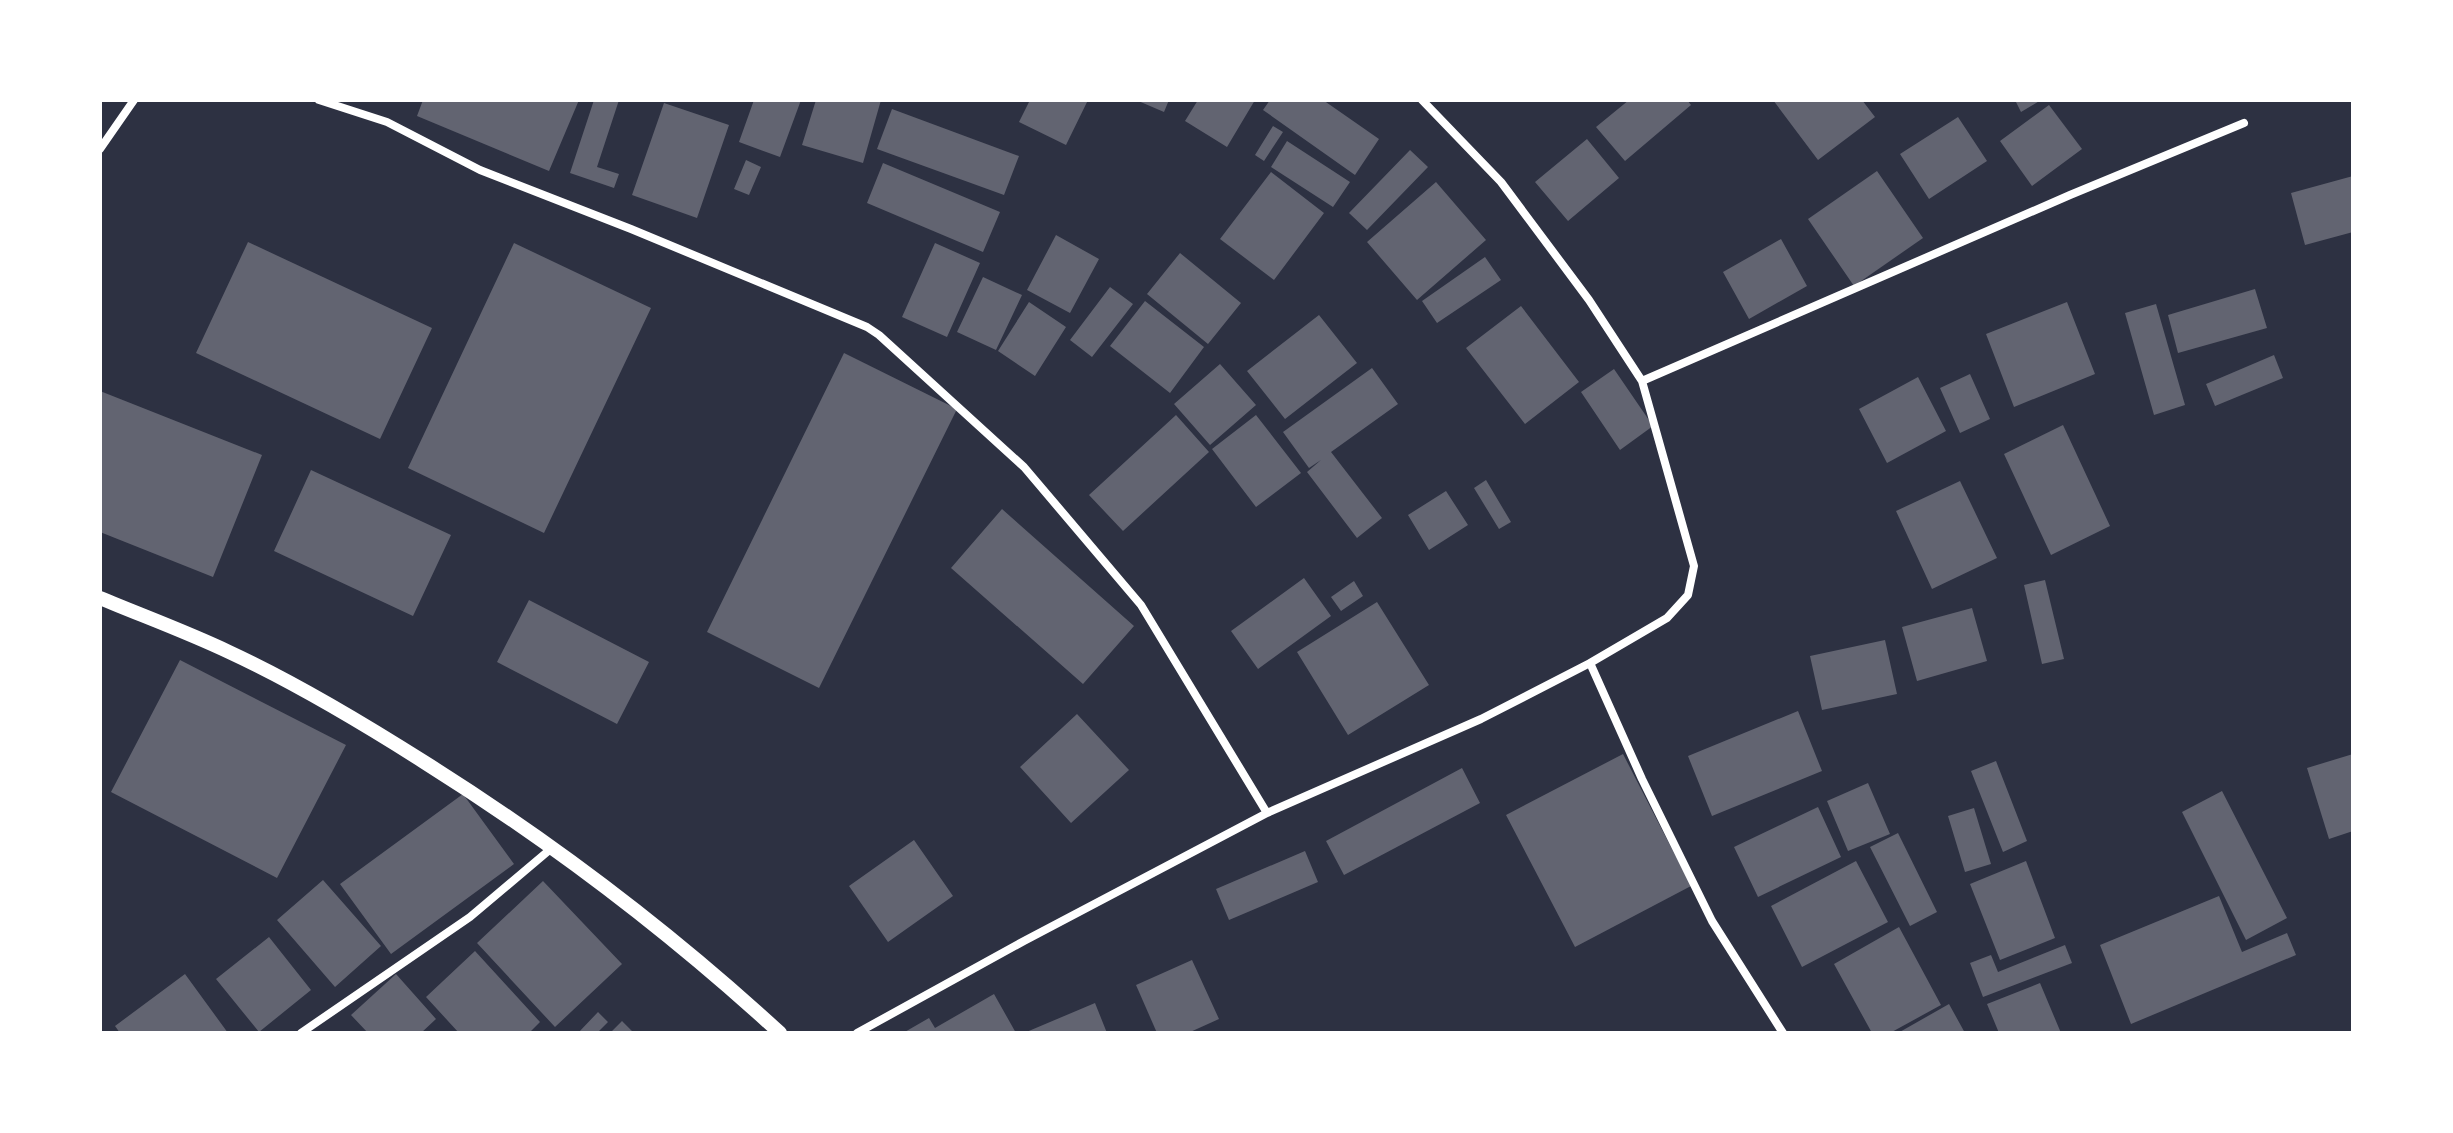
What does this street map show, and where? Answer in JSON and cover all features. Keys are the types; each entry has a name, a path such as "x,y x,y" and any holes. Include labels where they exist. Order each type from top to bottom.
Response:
{"street":[{"path":"100,149 134,100"},
{"path":"319,100 387,122 480,170 660,241 867,327 879,335 1024,467 1141,605 1267,813"},
{"path":"857,1033 1267,813 1481,719 1590,663 1667,618 1688,595 1694,566 1642,381 1589,300 1501,182 1422,100"},
{"path":"1642,381 2244,123"},
{"path":"100,598 229,652 352,716 553,847 647,919 780,1033"},
{"path":"1590,663 1642,779 1712,921 1783,1033"},
{"path":"301,1033 470,917 553,847"}],"building":[{"path":"423,100 579,100 549,171 417,116"},
{"path":"594,100 619,100 597,167 619,174 614,188 570,173"},
{"path":"754,100 801,100 780,157 739,142"},
{"path":"816,100 881,100 863,163 802,145"},
{"path":"1030,100 1088,100 1066,145 1019,122"},
{"path":"1136,100 1169,100 1164,112"},
{"path":"1198,100 1255,100 1227,147 1185,121"},
{"path":"1270,100 1323,100 1379,139 1355,175 1263,110"},
{"path":"1629,100 1687,100 1691,105 1625,161 1596,127"},
{"path":"1773,100 1862,100 1875,117 1818,160"},
{"path":"2015,100 2041,100 2021,112"},
{"path":"664,103 729,125 697,218 632,195"},
{"path":"2049,105 2082,149 2032,186 2000,141"},
{"path":"892,109 1019,156 1004,195 877,149"},
{"path":"1958,117 1987,161 1929,199 1900,154"},
{"path":"1273,126 1283,132 1264,161 1255,155"},
{"path":"1587,139 1619,178 1568,221 1535,182"},
{"path":"1287,141 1350,182 1333,207 1271,167"},
{"path":"1410,150 1428,167 1367,230 1349,213"},
{"path":"746,160 761,167 749,195 734,189"},
{"path":"883,163 1000,212 983,252 867,203"},
{"path":"1877,171 1923,238 1854,286 1808,219"},
{"path":"1271,172 1324,213 1274,280 1220,239"},
{"path":"2353,176 2353,232 2305,245 2291,193"},
{"path":"1436,182 1486,240 1417,300 1367,242"},
{"path":"1056,235 1099,259 1070,313 1027,290"},
{"path":"1781,239 1807,286 1749,319 1723,272"},
{"path":"248,242 432,328 380,439 196,353"},
{"path":"514,243 651,308 544,533 408,468"},
{"path":"935,243 980,263 947,337 902,317"},
{"path":"1180,253 1241,303 1208,344 1147,294"},
{"path":"1485,257 1501,280 1437,323 1422,301"},
{"path":"983,277 1022,295 996,350 957,332"},
{"path":"1110,287 1133,304 1092,357 1070,340"},
{"path":"2255,289 2267,328 2178,353 2168,315"},
{"path":"1145,301 1204,347 1170,393 1110,346"},
{"path":"1029,302 1066,327 1035,376 998,351"},
{"path":"2067,302 2095,374 2014,407 1986,334"},
{"path":"2156,304 2185,405 2154,415 2125,313"},
{"path":"1521,306 1579,382 1525,424 1466,348"},
{"path":"1319,315 1357,363 1285,419 1247,371"},
{"path":"844,353 957,409 819,688 707,632"},
{"path":"2274,355 2283,378 2215,406 2206,384"},
{"path":"1220,364 1256,405 1210,445 1174,404"},
{"path":"1372,368 1398,404 1331,452 1382,518 1357,538 1307,472 1321,460 1309,468 1283,432"},
{"path":"1614,369 1653,426 1620,450 1581,392"},
{"path":"1970,374 1990,419 1960,433 1940,388"},
{"path":"1918,377 1946,431 1887,463 1859,409"},
{"path":"100,391 262,455 213,577 100,532"},
{"path":"1176,415 1209,452 1123,531 1089,495"},
{"path":"1256,415 1301,473 1256,507 1212,449"},
{"path":"2063,425 2110,526 2051,555 2004,454"},
{"path":"311,470 451,535 413,616 274,551"},
{"path":"1486,480 1511,522 1499,529 1474,488"},
{"path":"1960,481 1997,558 1932,589 1896,511"},
{"path":"1446,491 1468,525 1429,550 1408,515"},
{"path":"1002,509 1134,626 1083,684 951,568"},
{"path":"1304,578 1331,616 1258,669 1231,631"},
{"path":"2045,580 2064,659 2042,664 2024,585"},
{"path":"1354,581 1363,596 1341,611 1331,597"},
{"path":"529,600 649,662 617,724 497,662"},
{"path":"1377,602 1429,685 1348,735 1297,652"},
{"path":"1972,608 1987,661 1917,681 1902,627"},
{"path":"1885,640 1897,694 1822,710 1810,656"},
{"path":"180,660 346,745 277,878 111,792"},
{"path":"1798,711 1822,771 1712,816 1688,756"},
{"path":"1077,714 1129,770 1071,823 1020,767"},
{"path":"1623,754 1691,886 1575,947 1506,815"},
{"path":"2353,754 2353,831 2329,839 2307,768"},
{"path":"1996,761 2027,841 2003,852 1971,771"},
{"path":"1462,768 1480,803 1344,875 1326,841"},
{"path":"1868,783 1890,834 1848,851 1827,801"},
{"path":"2222,791 2287,918 2246,940 2182,812"},
{"path":"463,794 514,864 391,954 340,884"},
{"path":"1818,807 1841,857 1758,897 1734,847"},
{"path":"1974,808 1991,864 1965,872 1948,816"},
{"path":"1898,833 1937,912 1910,926 1870,847"},
{"path":"914,840 953,896 888,942 849,886"},
{"path":"1305,851 1318,882 1229,920 1216,889"},
{"path":"1856,861 1888,922 1802,967 1771,906"},
{"path":"2026,861 2055,938 2000,960 1970,884"},
{"path":"323,880 381,946 335,987 277,920"},
{"path":"543,881 622,964 555,1027 477,943"},
{"path":"2219,896 2242,952 2287,933 2296,955 2131,1024 2100,945"},
{"path":"1899,927 1941,1005 1890,1033 1872,1033 1834,964"},
{"path":"269,937 311,990 259,1032 216,979"},
{"path":"2065,945 2072,963 1983,997 1970,963 1991,955 1998,972"},
{"path":"475,951 540,1022 529,1033 459,1033 426,997"},
{"path":"1192,960 1219,1019 1188,1033 1157,1033 1136,985"},
{"path":"185,974 228,1033 120,1033 115,1026"},
{"path":"396,974 436,1019 421,1033 368,1033 351,1015"},
{"path":"2040,983 2061,1033 1999,1033 1987,1004"},
{"path":"994,994 1016,1033 903,1033 929,1018 935,1028"},
{"path":"1095,1003 1107,1033 1024,1033"},
{"path":"1949,1004 1965,1033 1898,1033"},
{"path":"598,1012 608,1022 597,1033 578,1033"},
{"path":"622,1021 634,1033 610,1033"}]}
